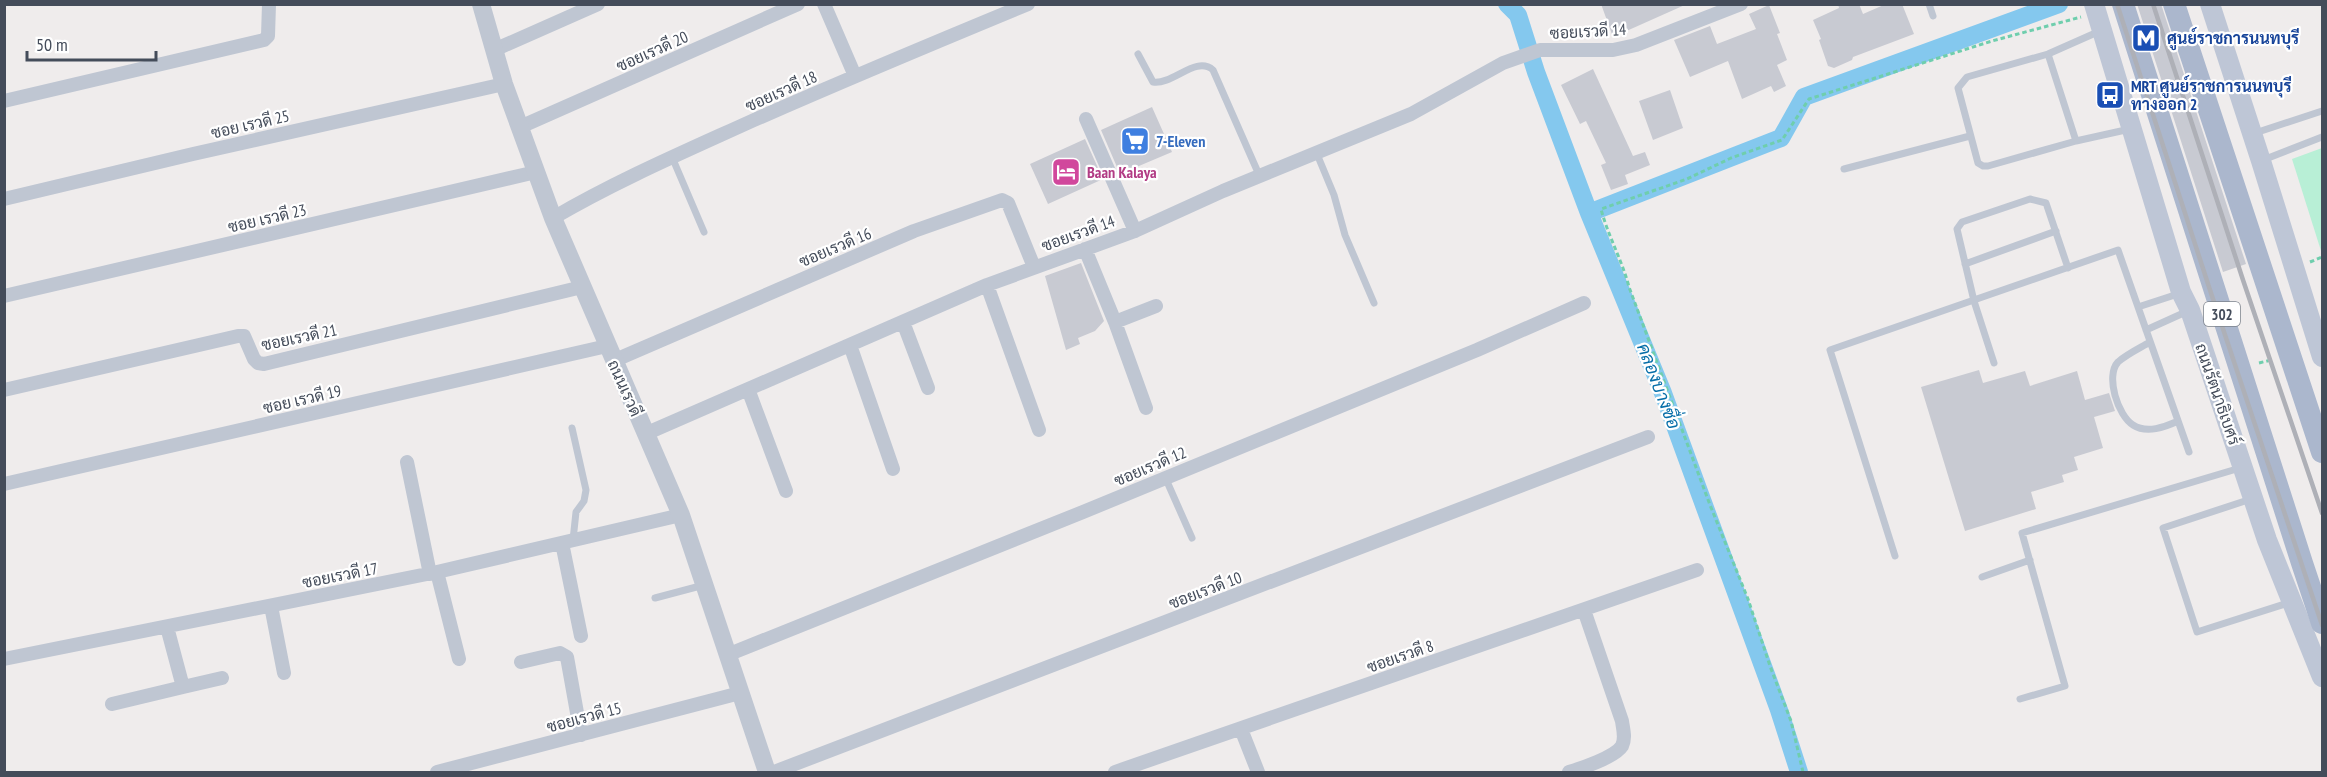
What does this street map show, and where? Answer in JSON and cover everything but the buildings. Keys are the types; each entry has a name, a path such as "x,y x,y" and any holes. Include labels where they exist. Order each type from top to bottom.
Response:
{"main road":[{"name":"ถนนรัตนาธิเบศร์","path":"2123,4 2322,623"},
{"path":"2174,4 2322,452"},
{"path":"2210,4 2321,353"},
{"name":"ถนนรัตนาธิเบศร์","path":"2097,13 2186,301 2290,602 2322,677"}],"street":[{"path":"4,101 264,40 268,36 269,4"},
{"name":"ถนนเรวดี","path":"481,4 504,84 554,218 681,515 767,772"},
{"path":"494,50 598,4"},
{"name":"ซอยเรวดี 20","path":"520,127 798,4"},
{"path":"824,4 855,76"},
{"name":"ซอยเรวดี 18","path":"554,218 599,192 672,158 855,76 1028,4"},
{"name":"ซอยเรวดี 14","path":"645,434 987,285 1135,231 1411,114 1503,63 1540,50 1613,50 1636,45 1741,4"},
{"name":"ซอย เรวดี 25","path":"4,199 504,84"},
{"path":"1086,118 1135,231"},
{"name":"ซอย เรวดี 23","path":"4,296 536,172"},
{"name":"ซอยเรวดี 16","path":"610,353 914,231 1002,200 1008,203 1034,267"},
{"path":"1085,249 1115,322 1146,408"},
{"path":"987,285 1039,430"},
{"name":"ซอยเรวดี 21","path":"4,390 238,336 244,336 254,359 264,364 582,287"},
{"name":"ซอยเรวดี 12","path":"727,655 1083,512 1477,350 1584,303"},
{"path":"1115,322 1156,306"},
{"path":"903,322 928,388"},
{"path":"850,345 893,469"},
{"name":"ซอย เรวดี 19","path":"4,484 610,353"},
{"path":"748,389 786,491"},
{"name":"ซอยเรวดี 10","path":"774,772 1648,437"},
{"path":"407,462 433,573 459,659"},
{"name":"ซอยเรวดี 17","path":"4,659 433,573 681,515"},
{"path":"567,542 581,636"},
{"name":"ซอยเรวดี 8","path":"1115,772 1696,570"},
{"path":"271,606 284,673"},
{"path":"1569,772 1594,763 1618,750 1624,738 1622,721 1584,610"},
{"path":"167,627 183,687"},
{"path":"521,662 560,653 567,657 581,735"},
{"path":"112,704 222,678"},
{"name":"ซอยเรวดี 15","path":"437,772 740,693"},
{"path":"1241,729 1258,772"}],"lane":[{"path":"1929,4 1933,16"},
{"path":"2097,13 2048,54 1963,80 1958,88 1978,163 1983,166 2132,128"},
{"path":"1138,54 1153,82 1168,81 1201,65 1213,70 1260,177"},
{"path":"2048,54 2076,141"},
{"path":"2253,134 2322,111"},
{"path":"1844,169 1970,136"},
{"path":"2261,161 2322,137"},
{"path":"1317,154 1334,195 1345,235 1374,303"},
{"path":"672,158 704,232"},
{"path":"1994,363 1974,301 1957,229 1962,222 2030,199 2038,199 2046,203 2068,268"},
{"path":"1965,264 2056,231"},
{"path":"1895,556 1830,350 2118,250 2188,452"},
{"path":"2138,307 2186,301"},
{"path":"2146,330 2186,301"},
{"path":"2150,342 2117,364 2112,386 2124,416 2134,426 2146,430 2163,428 2178,421"},
{"path":"567,542 576,512 584,501 586,490 572,428"},
{"path":"2020,699 2065,686 2022,532 2243,467"},
{"path":"1165,477 1192,538"},
{"path":"2253,498 2163,528 2197,632 2290,602"},
{"path":"1982,577 2030,560"},
{"path":"655,598 704,585"}],"path":[{"path":"1803,772 1791,721 1748,599 1710,505 1601,209 1687,179 1731,158 1782,140 1809,99 1992,41 2097,13"}],"green space":[{"path":"2322,148 2322,254 2292,159"}],"waterway":[{"name":"คลองบางซื่อ","path":"1507,4 1518,15 1536,72 1589,213 1663,393 1779,710 1799,772"},
{"path":"1589,213 1781,138 1804,97 2059,4"}],"railway":[{"path":"2117,4 2322,625"},
{"path":"2153,4 2322,513"}],"place":[{"name":"ศูนย์ราชการนนทบุรี","path":"2146,38"},
{"name":"MRT ศูนย์ราชการนนทบุรี ทางออก 2","path":"2110,95"},
{"name":"7-Eleven","path":"1135,141"},
{"name":"Baan Kalaya","path":"1066,172"}]}
